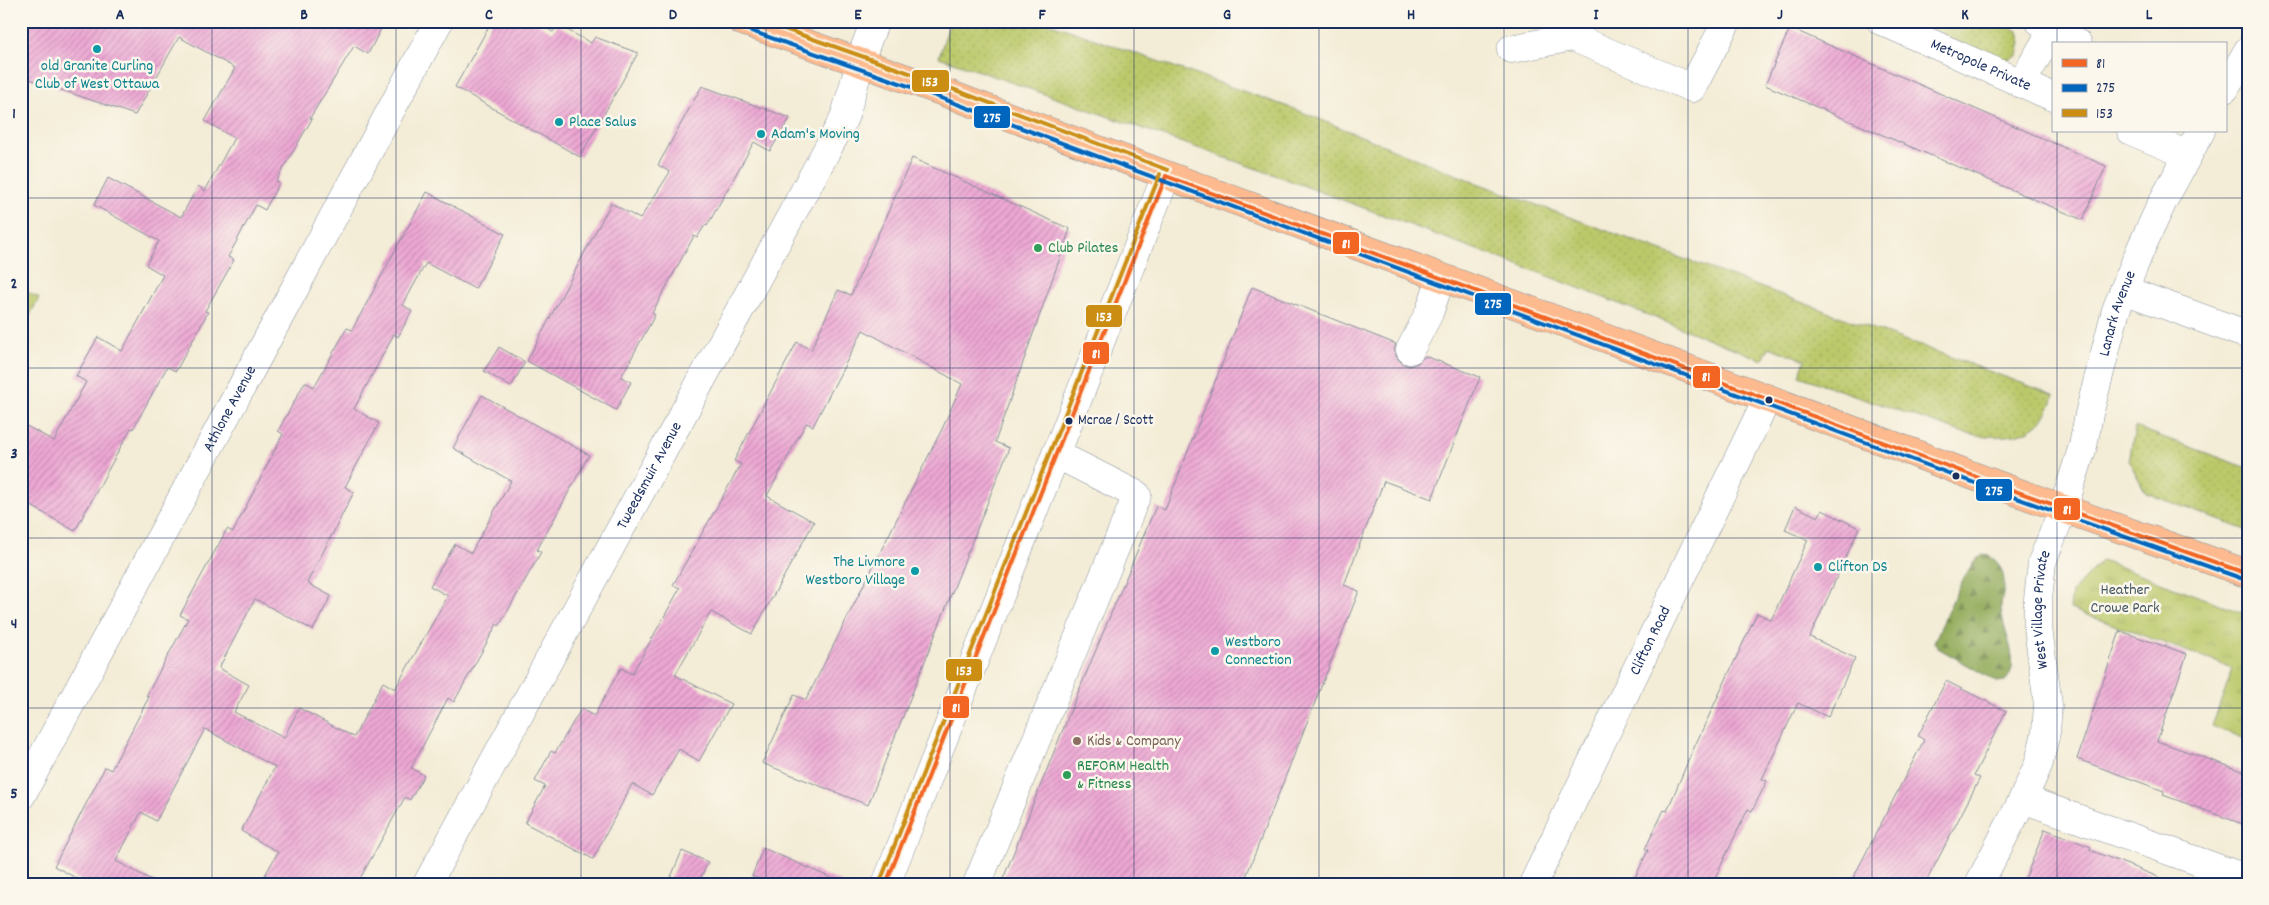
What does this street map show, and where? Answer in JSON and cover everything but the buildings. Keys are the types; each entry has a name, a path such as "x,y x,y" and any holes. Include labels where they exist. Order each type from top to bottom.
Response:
{"main road":[{"path":"742,21 863,55 1166,176 1767,399 1994,486 2248,574"}],"street":[{"name":"Athlone Avenue","path":"21,796 439,21"},
{"name":"Tweedsmuir Avenue","path":"427,884 841,124 875,21"},
{"path":"1511,49 1572,38 1692,88 1727,21"},
{"name":"Metropole Private","path":"1880,21 2052,98"},
{"path":"2021,84 2046,25 2075,42"},
{"path":"2226,87 2248,50"},
{"path":"2133,132 2188,156"},
{"name":"Lanark Avenue","path":"2063,509 2083,446 2089,414 2112,325 2124,290 2141,248 2201,132"},
{"path":"886,884 1166,176"},
{"path":"1410,350 1429,313 1441,278"},
{"path":"2124,290 2248,335"},
{"name":"Clifton Road","path":"1533,884 1767,399"},
{"path":"977,884 1136,495 1056,454"},
{"name":"West Village Private","path":"1979,884 2023,799 2039,763 2046,732 2048,705 2038,628 2038,598 2042,562 2063,509"},
{"path":"2023,799 2248,879"}],"green space":[{"path":"950,21 1043,21 1297,110 1477,183 2054,395 2048,410 2040,422 2031,429 2019,434 2006,436 1964,433 1799,376 1805,360 1769,347 1763,360 1540,273 1280,177 939,57"},
{"path":"1909,21 2000,21 2018,31 2021,42 2018,55 2001,62"},
{"path":"21,289 39,298 21,332"},
{"path":"2135,427 2248,468 2248,531 2146,493 2129,461"},
{"path":"1983,554 1991,557 1996,562 2004,579 2001,606 2012,655 2010,673 2005,681 1997,682 1938,648 1934,642 1962,581 1976,560"},
{"name":"Heather Crowe Park","path":"2102,560 2248,615 2248,740 2212,726 2233,668 2070,609 2072,592"}],"transit line":[{"name":"153","path":"762,21 918,76 1168,170"},
{"name":"275","path":"740,27 914,88 1991,489 2246,580"},
{"name":"153","path":"880,882 1160,174"},
{"name":"81","path":"1166,176 1993,483 2248,574"},
{"name":"81","path":"886,884 1166,176"}],"place":[{"name":"old Granite Curling Club of West Ottawa","path":"97,49"},
{"name":"Place Salus","path":"559,122"},
{"name":"Adam's Moving","path":"761,134"},
{"name":"Club Pilates","path":"1038,248"},
{"name":"Mcrae / Scott","path":"1069,421"},
{"name":"Clifton DS","path":"1818,567"},
{"name":"The Livmore Westboro Village","path":"915,571"},
{"name":"Westboro Connection","path":"1215,651"},
{"name":"Kids & Company","path":"1077,741"},
{"name":"REFORM Health & Fitness","path":"1067,775"}]}
